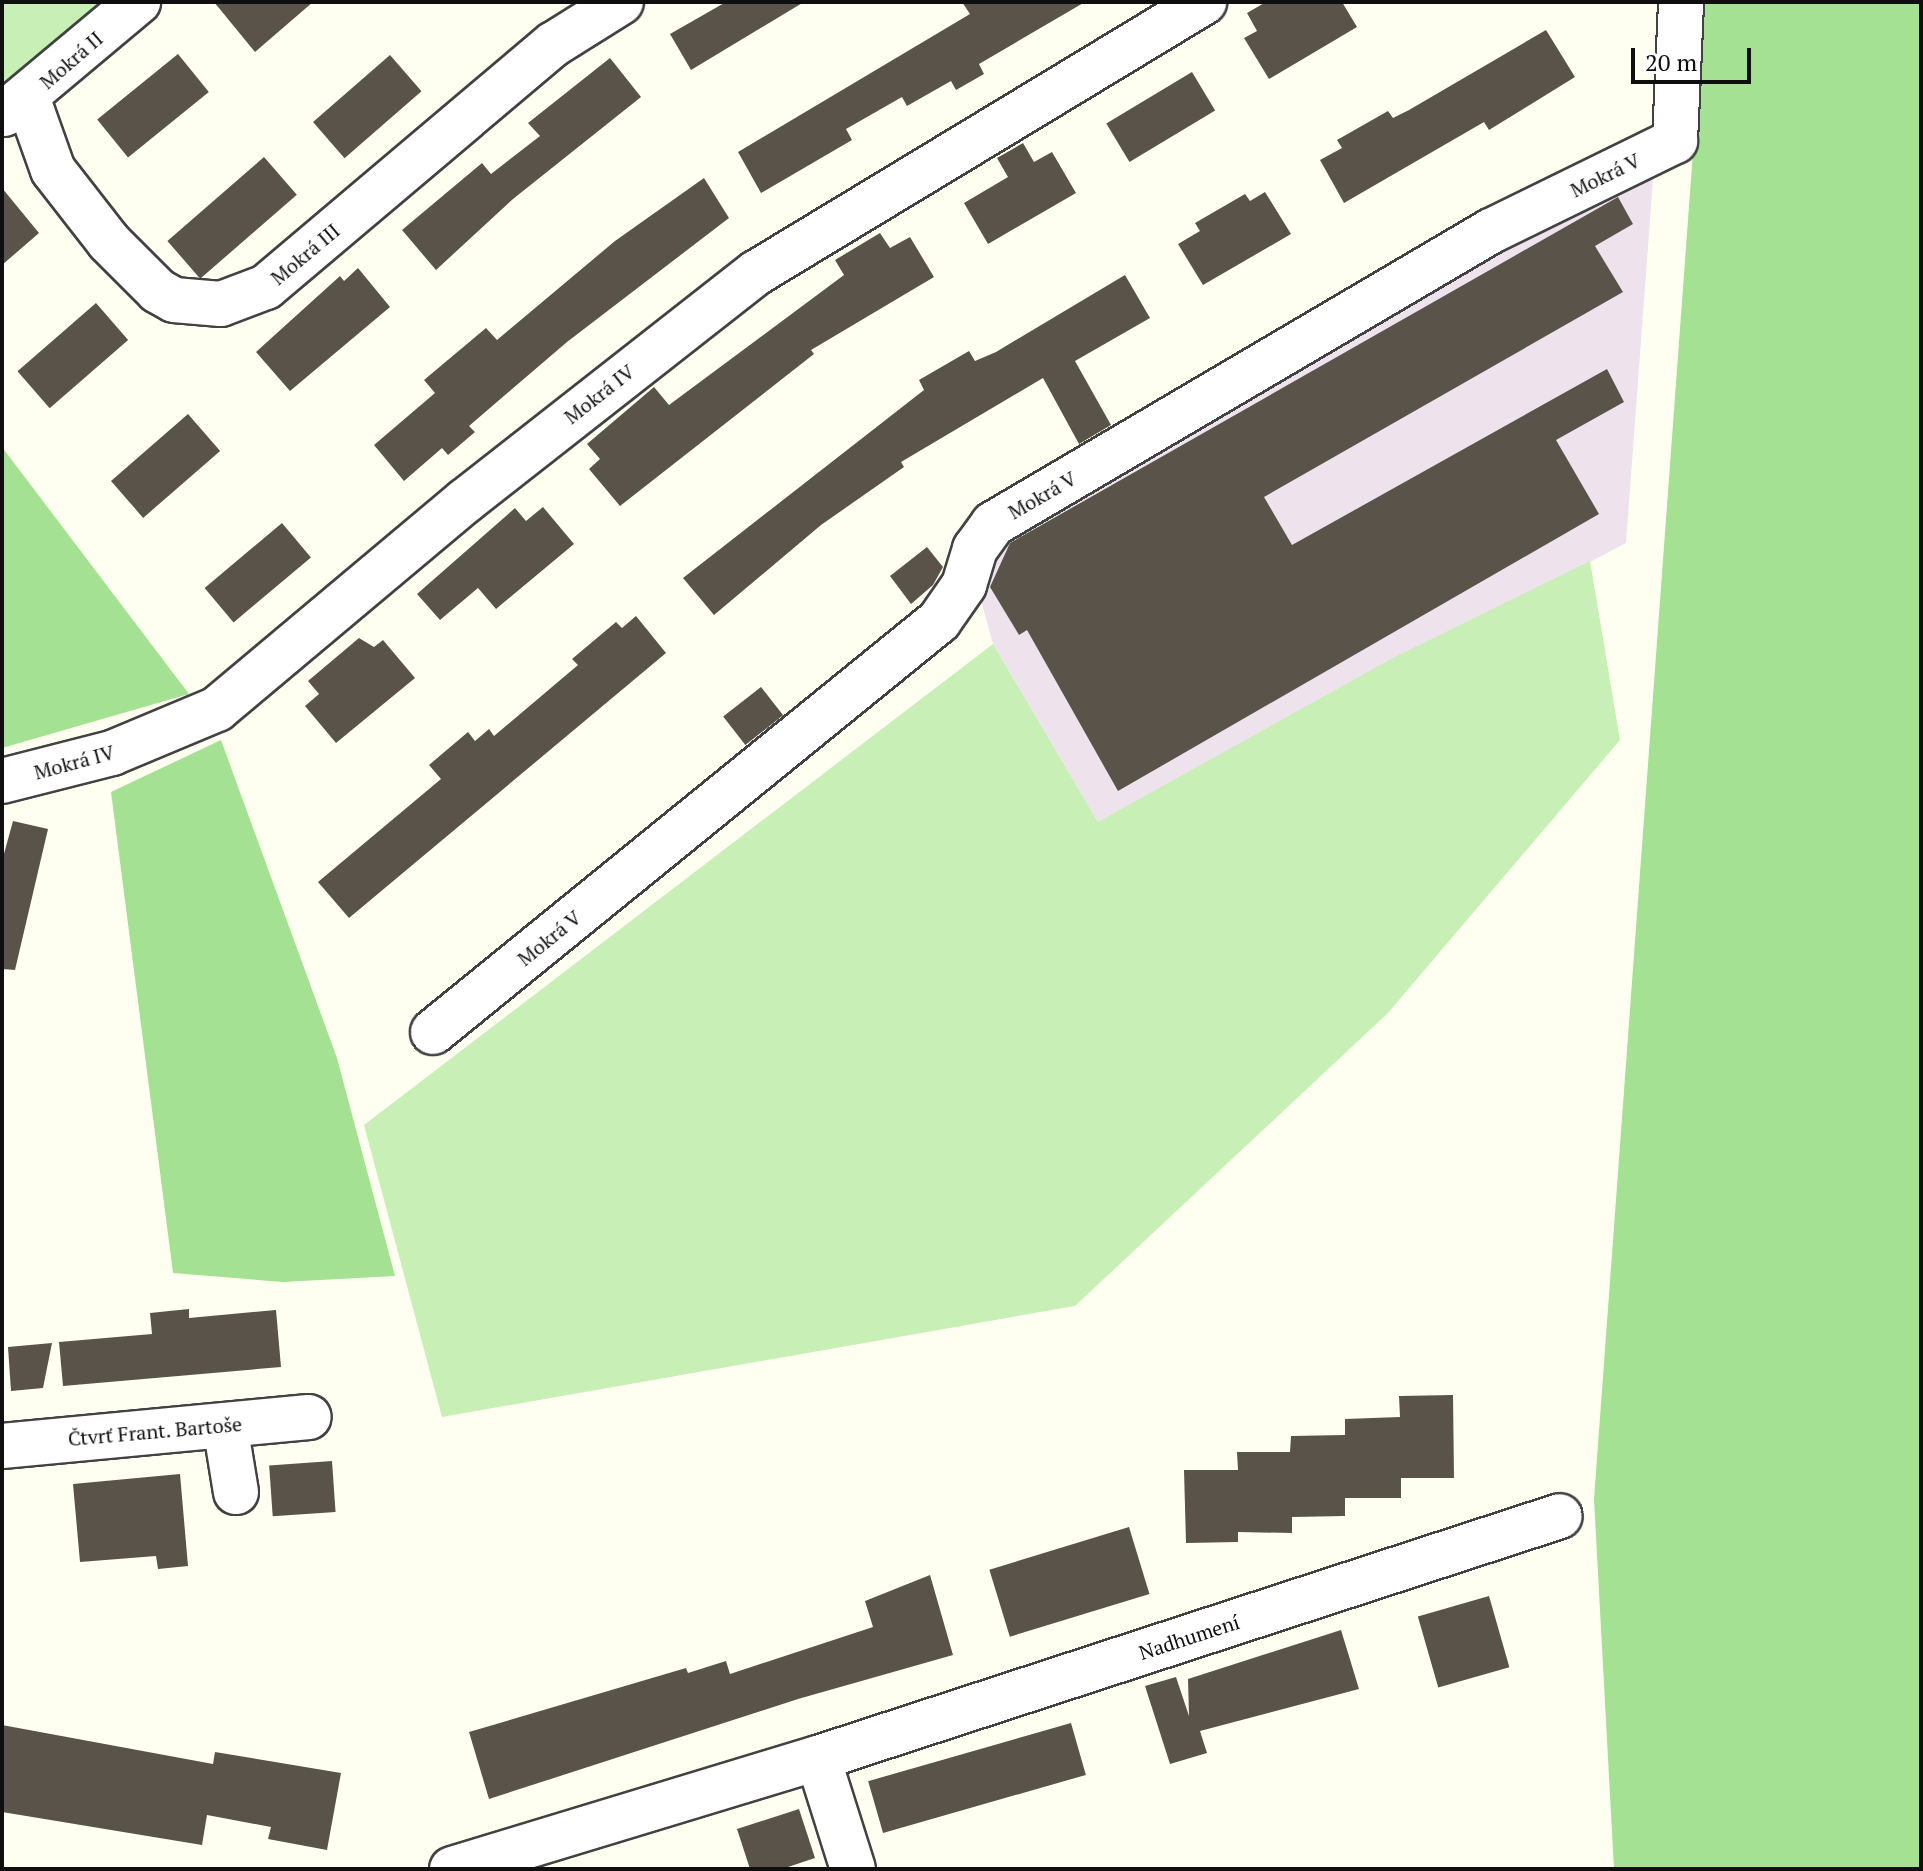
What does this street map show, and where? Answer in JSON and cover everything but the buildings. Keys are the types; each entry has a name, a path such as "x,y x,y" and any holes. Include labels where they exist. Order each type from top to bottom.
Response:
{"street":[{"name":"Mokrá II","path":"15,106 138,2"},
{"name":"Mokrá III","path":"15,106 53,170 109,242 166,296 192,304 221,304 266,287 554,44 621,2"},
{"name":"Mokrá IV","path":"2,781 112,753 217,709 465,501 756,273 1204,2"},
{"name":"Mokrá V","path":"433,1032 939,621 964,585 975,549 993,524 1491,231 1675,141 1681,2"},
{"name":"Čtvrť Frant. Bartoše","path":"2,1446 309,1417"},
{"path":"225,1425 236,1492"},
{"name":"Nadhumení","path":"452,1869 818,1758 1560,1516"},
{"path":"818,1758 853,1869"}],"shaded area":[{"path":"1657,126 1626,543 1098,822 993,644 961,529"}],"green space":[{"path":"2,2 116,2 2,93"},
{"path":"1704,2 1921,2 1921,1869 1614,1869 1594,1499"},
{"path":"2,447 189,694 2,748"},
{"path":"1590,561 1620,740 1388,1013 1075,1306 442,1417 364,1125 993,644 1098,822 1391,659"},
{"path":"221,740 337,1058 395,1276 283,1282 173,1273 111,792"}]}
